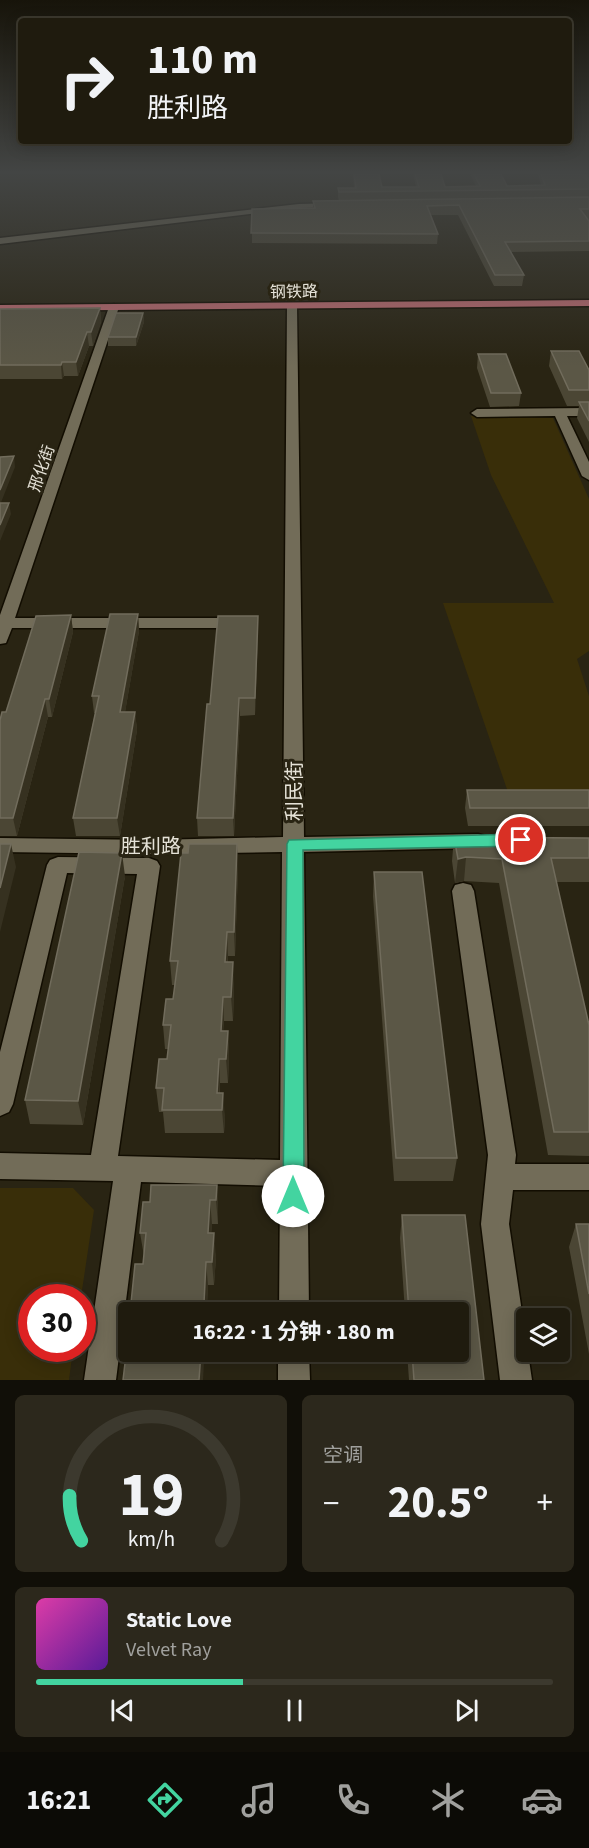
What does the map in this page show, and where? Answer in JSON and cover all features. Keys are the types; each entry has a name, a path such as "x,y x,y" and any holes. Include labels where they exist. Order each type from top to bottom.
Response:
{"main road":[{"name":"钢铁路","path":"0,303 589,297"},
{"name":"钢铁路","path":"0,309 589,303"}],"street":[{"path":"0,241 22,238"},
{"name":"利民街","path":"292,306 295,844 294,1302"},
{"name":"邢化街","path":"3,631 114,308"},
{"path":"559,412 589,476"},
{"path":"477,413 589,412"},
{"path":"3,631 231,623"},
{"name":"胜利路","path":"0,845 153,847 495,840"},
{"path":"0,1104 58,865 149,866 116,1167 100,1380"},
{"path":"463,891 502,1155 495,1224 516,1380"},
{"path":"0,1166 293,1173"},
{"path":"500,1177 589,1177"},
{"path":"294,1362 294,1380"}],"shaded area":[{"path":"471,416 553,418 589,499 589,651 577,659 589,696 589,800 511,801 443,603 554,603 491,475"},
{"path":"0,1188 73,1188 94,1210 83,1284 18,1284 18,1362 71,1362 69,1380 0,1380"}],"building":[{"path":"476,238 589,238 589,241 505,242 524,275 495,275"},
{"path":"100,308 91,332 87,332 76,362 62,362 61,365 0,365 0,309"},
{"path":"116,313 143,313 136,337 108,337"},
{"path":"551,351 579,351 589,370 589,390 569,390"},
{"path":"478,354 506,354 521,393 491,393"},
{"path":"579,402 589,402 589,421"},
{"path":"14,456 0,490 0,457"},
{"path":"0,503 9,503 0,525"},
{"path":"110,614 138,614 120,712 135,712 117,818 73,818 99,696 92,696"},
{"path":"71,615 49,699 45,699 13,818 0,818 0,720 2,712 6,712 36,616"},
{"path":"218,616 258,616 255,698 239,698 233,818 197,818 207,704 210,704"},
{"path":"467,790 589,790 589,808 470,808"},
{"path":"454,837 589,838 589,858 551,858 589,1025 589,1132 554,1132 502,859 466,857 458,859"},
{"path":"0,844 11,844 0,888"},
{"path":"189,844 237,844 234,932 227,932 225,962 233,962 231,997 223,997 221,1031 228,1031 226,1059 219,1059 217,1093 223,1093 222,1110 162,1110 164,1088 156,1088 159,1059 167,1059 171,1025 163,1025 166,999 173,999 178,961 170,961 181,853 188,853"},
{"path":"79,852 122,853 78,1101 25,1100"},
{"path":"374,872 422,872 457,1158 396,1158"},
{"path":"151,1185 217,1185 216,1200 210,1200 208,1233 214,1233 212,1262 206,1262 204,1302 131,1302 135,1264 143,1264 146,1233 140,1233 143,1202 150,1202"},
{"path":"402,1215 465,1215 484,1380 414,1380 413,1362 469,1362 469,1302 408,1302"},
{"path":"576,1224 589,1224 589,1294"},
{"path":"125,1362 200,1362 199,1380 123,1380"}],"route":[{"path":"293,1196 295,844 521,840"}]}
